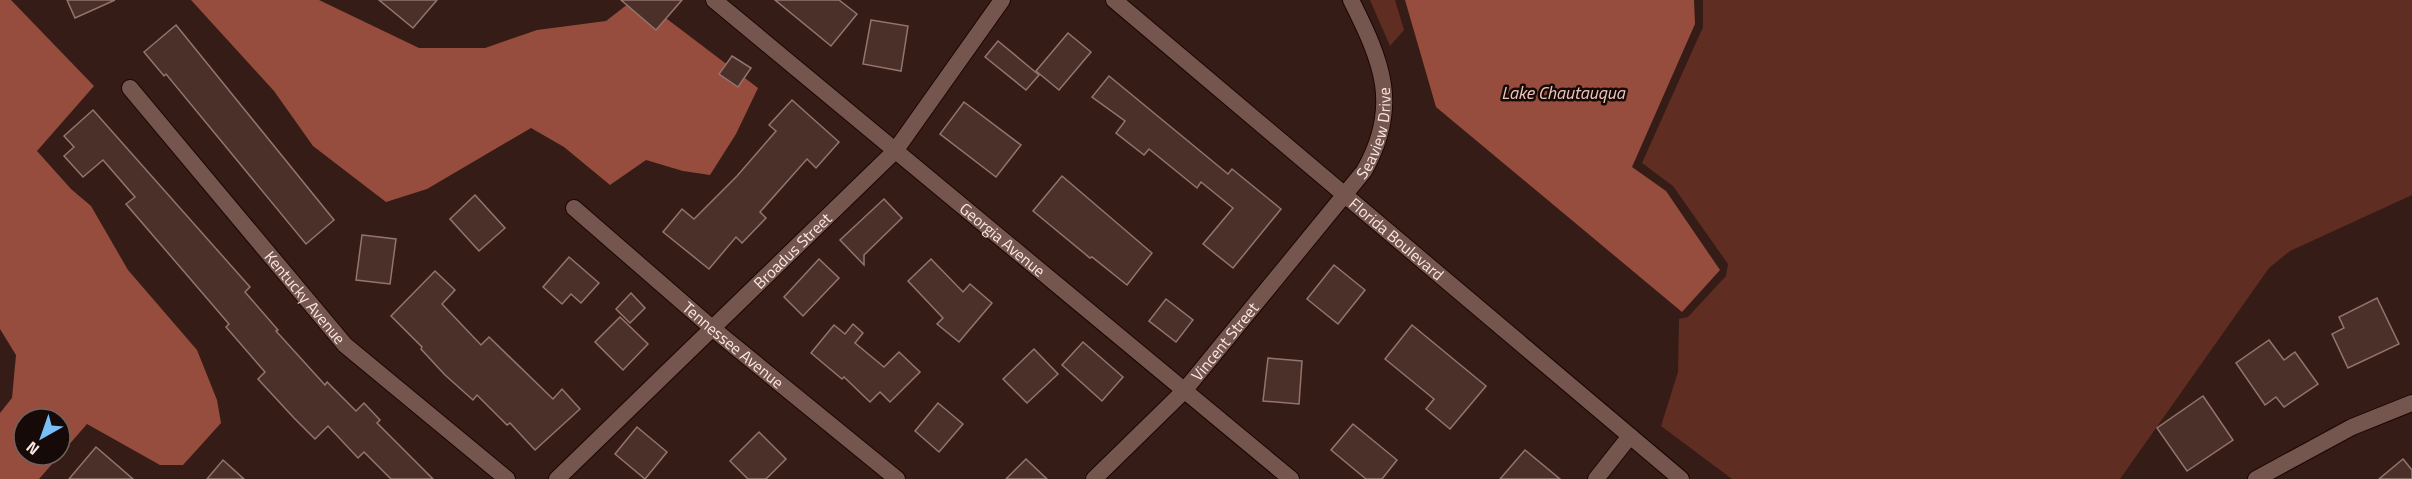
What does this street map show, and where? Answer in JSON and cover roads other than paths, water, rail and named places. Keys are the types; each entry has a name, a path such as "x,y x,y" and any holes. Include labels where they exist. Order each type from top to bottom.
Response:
{"street":[{"name":"Georgia Avenue","path":"714,0 1291,479"},
{"name":"Broadus Street","path":"557,479 896,151 1002,0"},
{"name":"Florida Boulevard","path":"1113,0 1681,479"},
{"name":"Seaview Drive","path":"1344,194 1364,171 1376,151 1385,122 1384,88 1372,43 1351,0"},
{"name":"Kentucky Avenue","path":"129,88 345,345 507,479"},
{"name":"Vincent Street","path":"1094,479 1184,391 1344,194"},
{"name":"Tennessee Avenue","path":"574,208 712,328 897,479"},
{"path":"2256,479 2352,427 2412,403"},
{"path":"1596,479 1630,436"}],"water":[{"path":"0,0 11,0 94,86 37,151 71,189 91,206 128,270 197,350 217,400 221,423 183,465 160,465 87,424 72,441 72,407 12,407 12,467 50,467 39,479 0,479 0,413 12,398 16,355 0,329"},
{"path":"191,0 319,0 419,48 485,48 537,30 606,21 633,0 642,0 758,88 736,134 710,175 683,171 646,160 610,185 564,147 531,128 427,189 386,202 313,146 274,91"},
{"name":"Lake Chautauqua","path":"1405,0 1694,0 1695,24 1632,167 1666,191 1720,270 1682,312 1436,107"}]}
